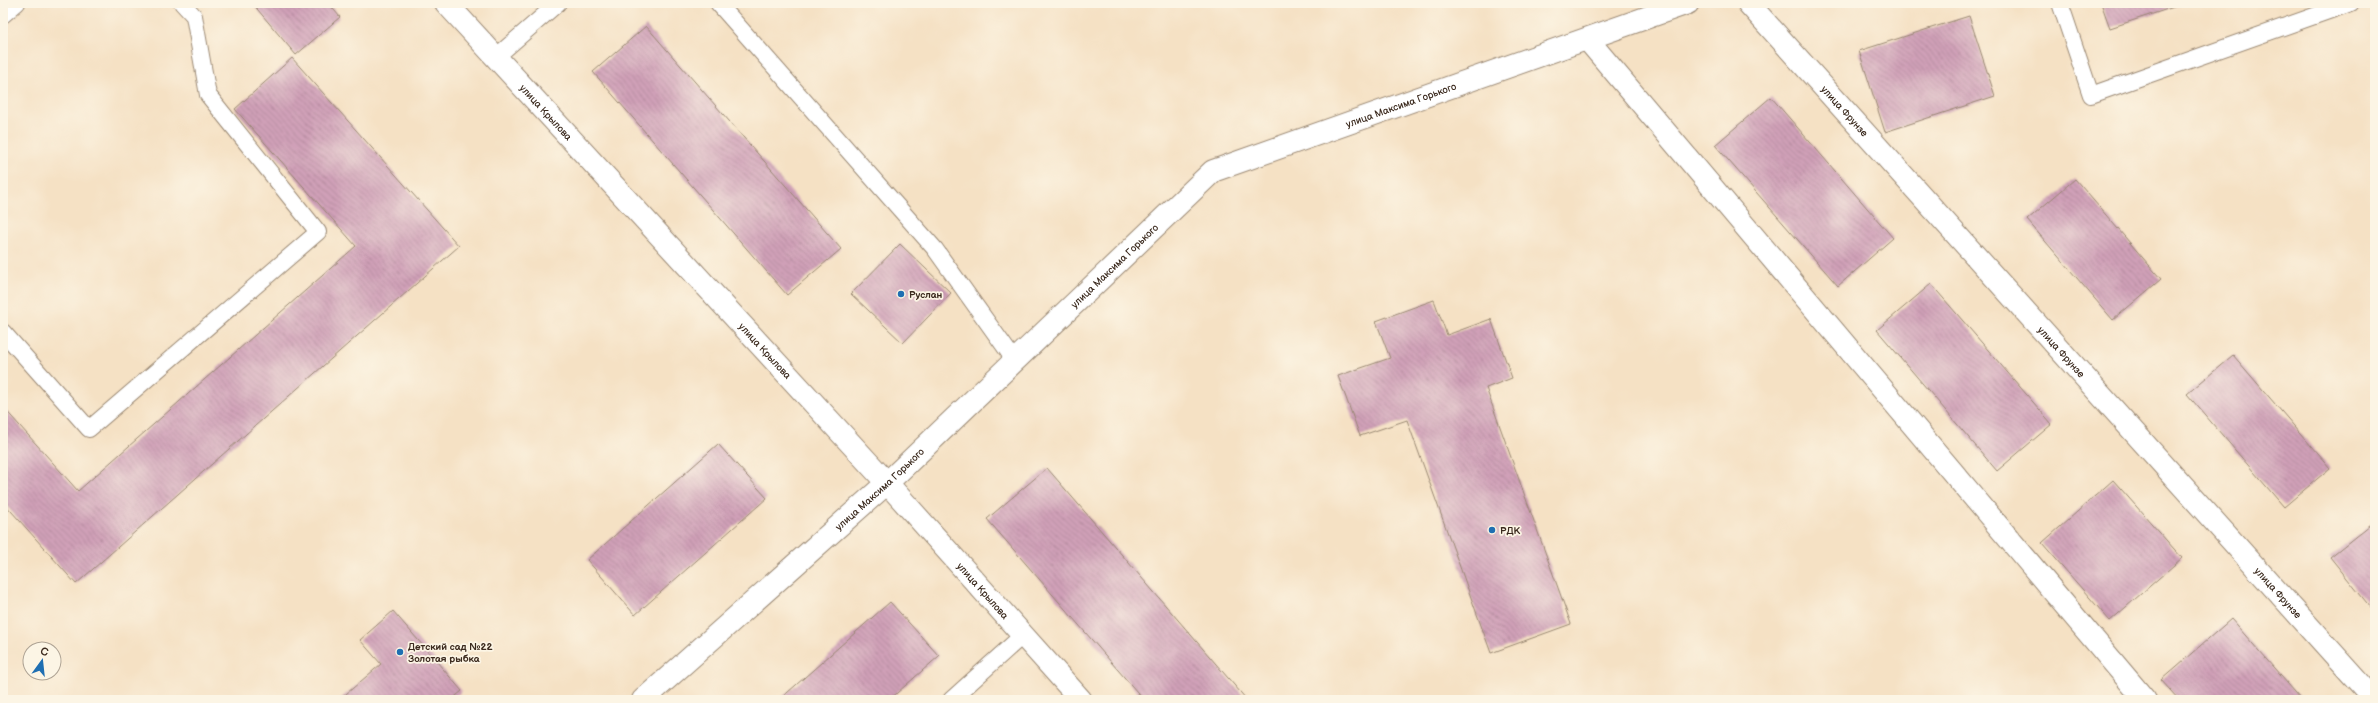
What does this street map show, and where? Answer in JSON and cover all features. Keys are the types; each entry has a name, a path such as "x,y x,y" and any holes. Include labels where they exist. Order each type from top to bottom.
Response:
{"street":[{"name":"улица Крылова","path":"446,3 887,483 1081,700"},
{"name":"улица Максима Горького","path":"643,700 887,483 1213,171 1688,3"},
{"name":"улица Фрунзе","path":"1748,3 2375,700"},
{"path":"1587,39 2145,700"}],"lane":[{"path":"3,15 16,3"},
{"path":"3,332 89,429 318,232 208,95 194,16 182,3"},
{"path":"496,57 558,3"},
{"path":"718,3 935,249 1015,361"},
{"path":"2060,3 2091,94 2351,3"},
{"path":"951,700 1023,635"}],"building":[{"path":"252,3 328,3 340,17 296,55"},
{"path":"2101,3 2186,3 2110,28"},
{"path":"1969,16 1995,96 1885,132 1859,51"},
{"path":"646,26 841,249 787,295 593,72"},
{"path":"292,58 459,246 76,584 3,502 3,407 78,491 356,246 235,109"},
{"path":"1771,97 1893,238 1838,286 1715,145"},
{"path":"2075,179 2161,279 2113,320 2027,220"},
{"name":"Руслан","path":"900,244 951,293 903,343 851,294"},
{"path":"1931,284 2052,424 1997,471 1877,330"},
{"name":"РДК","path":"1434,300 1447,335 1491,319 1512,378 1486,388 1571,624 1491,653 1407,420 1360,436 1338,376 1390,358 1376,321"},
{"path":"2233,355 2330,468 2284,507 2187,394"},
{"path":"718,444 767,498 635,615 587,560"},
{"path":"1047,468 1247,700 1144,700 987,519"},
{"path":"2113,480 2182,558 2110,621 2042,543"},
{"path":"2375,521 2375,613 2330,557"},
{"path":"890,602 939,656 889,700 779,700"},
{"name":"Детский сад №22 Золотая рыбка","path":"393,611 462,691 451,700 339,700 381,664 360,640"},
{"path":"2231,619 2302,700 2179,700 2161,680"}],"place":[{"name":"Руслан","path":"901,294"},
{"name":"РДК","path":"1492,530"},
{"name":"Детский сад №22 Золотая рыбка","path":"400,652"}]}
